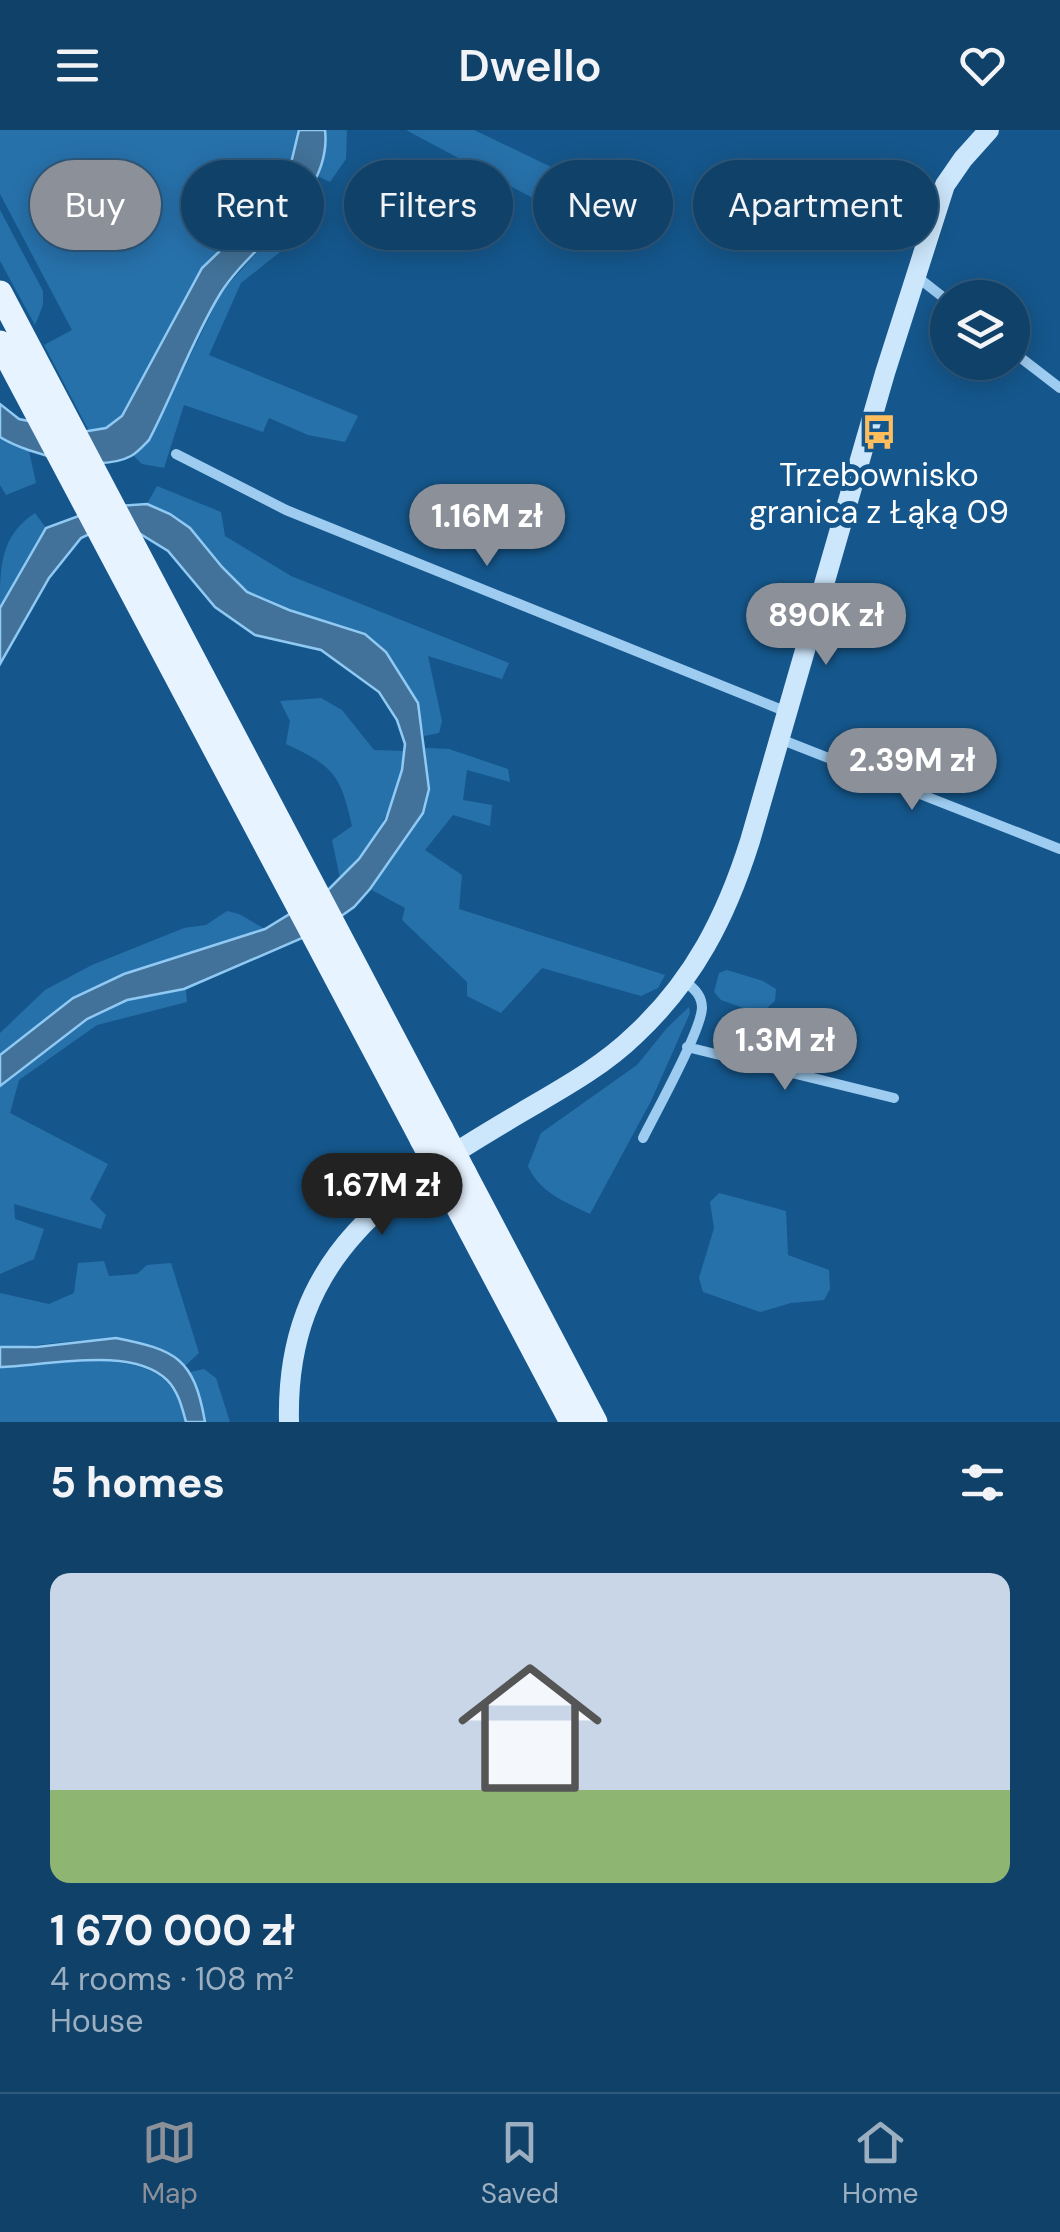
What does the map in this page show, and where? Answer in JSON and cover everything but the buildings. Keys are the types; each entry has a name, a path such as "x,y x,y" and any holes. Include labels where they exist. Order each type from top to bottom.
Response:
{"main road":[{"path":"5,303 173,643 341,964 455,1179 595,1422"},
{"path":"0,343 173,643"},
{"path":"455,1179 572,1422"}],"street":[{"path":"288,1422 292,1366 309,1306 325,1273 366,1218 411,1180 600,1064 633,1037 686,982 712,939 733,896 944,186 989,130"},
{"path":"916,276 930,287"},
{"path":"1030,366 1060,388"},
{"path":"176,454 286,510 788,712"},
{"path":"780,739 1060,849"},
{"path":"643,1138 702,1009 698,994 686,982"},
{"path":"687,1047 894,1098"}],"shaded area":[{"path":"0,130 299,130 291,160 181,160 181,250 221,250 202,268 122,416 106,428 89,431 44,345 72,330 0,194"},
{"path":"299,130 325,130 322,160 292,159"},
{"path":"325,130 347,130 346,159 330,182 324,179 324,160 320,160 326,143"},
{"path":"406,130 474,130 537,160 533,160 533,198 513,187 513,160 462,160"},
{"path":"0,210 43,291 43,305 35,325 0,261"},
{"path":"221,250 258,250 220,294 149,440 131,456 102,463 65,460 0,437 0,404 19,419 82,432 106,428 122,416 202,268"},
{"path":"259,250 283,250 241,283 209,355 358,416 345,442 308,435 269,418 263,432 184,405 164,468 142,464 133,455 149,440 222,291"},
{"path":"0,437 29,451 36,483 6,495 0,485"},
{"path":"157,486 221,512 225,536 291,576 509,663 502,679 428,656 442,721 439,733 424,736 418,703 386,652 366,634 247,592 170,514 147,504"},
{"path":"147,504 190,528 247,592 365,634 386,652 418,703 429,789 423,813 370,889 354,907 323,929 184,989 127,1000 87,1019 0,1086 0,1055 73,998 124,974 265,929 327,891 359,859 386,820 402,770 405,744 397,720 379,692 321,650 255,635 215,607 168,551 137,532 104,527 81,538 49,578 0,664 0,608 46,528 103,507"},
{"path":"35,513 46,528 0,608 4,554 15,532"},
{"path":"321,698 342,710 374,750 404,751 397,787 384,820 340,878 332,840 352,826 344,795 325,766 286,744 290,721 280,701"},
{"path":"425,748 449,749 508,769 510,782 467,770 463,800 492,805 490,826 453,815 425,850 462,875 459,909 665,975 658,988 641,996 542,968 501,1013 467,996 467,982 402,920 405,908 370,889 423,813 429,789"},
{"path":"227,911 265,929 124,974 74,998 0,1055 0,1033 45,990 92,965 184,928 206,925"},
{"path":"231,969 186,990 187,1002 97,1025 19,1080 10,1113 108,1164 90,1199 106,1215 101,1229 14,1204 15,1219 44,1229 34,1259 0,1274 0,1086 87,1019 127,1000 184,989"},
{"path":"727,970 776,989 775,1001 760,1014 721,1000 714,992 719,973"},
{"path":"689,1007 690,1013 651,1101 590,1214 546,1189 528,1166 541,1133 637,1065"},
{"path":"719,1193 786,1211 788,1255 829,1270 830,1289 824,1300 791,1303 760,1312 703,1292 699,1278 714,1228 710,1202"},
{"path":"104,1261 109,1276 137,1274 147,1265 171,1263 199,1353 185,1366 167,1352 123,1340 0,1347 0,1293 49,1304 74,1293 78,1263"},
{"path":"116,1338 154,1347 179,1360 195,1384 205,1422 186,1422 177,1394 167,1380 152,1369 132,1363 87,1360 0,1367 0,1347"},
{"path":"99,1360 156,1373 173,1391 186,1422 0,1422 0,1367"},
{"path":"204,1369 216,1378 230,1422 205,1422 190,1372"}],"place":[{"name":"Trzebownisko granica z Łąką 09","path":"879,432"}]}
